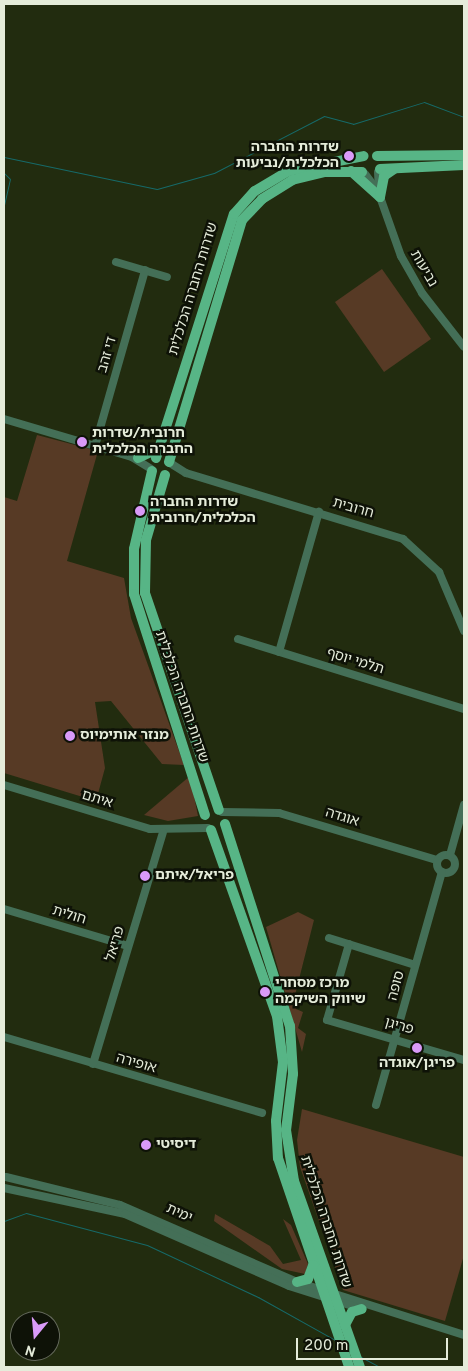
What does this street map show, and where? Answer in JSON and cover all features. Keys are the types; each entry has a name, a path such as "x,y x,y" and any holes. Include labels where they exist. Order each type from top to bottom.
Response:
{"main road":[{"path":"464,155 377,156 379,171 400,167 464,165"},
{"path":"364,156 360,161 364,173"},
{"name":"שדרות החברה הכלכלית","path":"360,1367 345,1325 313,1265 278,1158 276,1121 283,1062 278,1016 207,823 134,594 136,538 154,464 163,441 234,214 256,191 288,171 364,156 377,156"},
{"path":"380,195 384,176 400,167"},
{"path":"344,170 360,176 380,195"},
{"name":"שדרות החברה הכלכלית","path":"349,1367 288,1157 286,1122 294,1062 288,1014 223,816 145,593 146,540 239,226 262,199 286,183 344,170 364,173 379,171"},
{"path":"135,457 153,454 163,441"},
{"path":"154,464 168,468"},
{"path":"154,464 168,468"},
{"path":"207,823 223,816"},
{"path":"207,823 223,816"},
{"path":"297,1282 308,1279 313,1265"},
{"path":"345,1325 352,1312 362,1309"}],"street":[{"name":"נביעות","path":"379,171 380,195"},
{"name":"נביעות","path":"364,173 380,195 407,268 464,347"},
{"path":"116,262 168,277"},
{"name":"די זהב","path":"95,446 145,270"},
{"path":"4,419 154,464"},
{"name":"חרובית","path":"168,468 392,534 414,546 439,572 464,631"},
{"path":"279,652 319,512"},
{"name":"תלמי יוסף","path":"238,639 464,709"},
{"name":"איתם","path":"4,785 162,832 183,830 207,823"},
{"path":"455,866 450,855 464,805"},
{"name":"אוגדה","path":"223,816 238,813 279,813 438,860"},
{"name":"פריאל","path":"93,1064 162,832"},
{"path":"450,855 438,860 442,872 455,866 464,869"},
{"name":"סופה","path":"376,1106 442,872"},
{"name":"חולית","path":"4,909 128,946"},
{"path":"329,938 415,966"},
{"name":"פריגן","path":"349,944 327,1020 464,1060"},
{"name":"אופירה","path":"4,1037 262,1113"},
{"path":"4,1187 5,1174"},
{"name":"ימית","path":"5,1174 147,1214 330,1297"},
{"name":"ימית","path":"4,1187 125,1214 330,1297"},
{"path":"330,1297 362,1309 382,1311"},
{"path":"330,1297 464,1335"}],"shaded area":[{"path":"382,269 431,339 384,372 335,302"},
{"path":"37,435 98,451 67,561 124,578 131,618 184,765 162,764 111,701 95,702 105,768 96,801 4,773 4,497 17,501"},
{"path":"190,776 198,816 168,821 144,815"},
{"path":"298,912 314,920 294,999 296,1009 303,1012 298,1028 306,1034 302,1052 266,927"},
{"path":"302,1109 464,1157 464,1255 445,1321 343,1290 300,1167 297,1140"},
{"path":"215,1214 270,1246 283,1264 301,1260 283,1219 291,1225 308,1264 305,1274 282,1269 214,1221"}],"waterway":[{"path":"4,157 157,189 214,173 324,116 353,124 424,102 464,117"},
{"path":"4,173 10,179 4,204"},
{"path":"4,1221 26,1213 147,1245 258,1297 335,1340"},
{"path":"361,1357 380,1367"}],"place":[{"name":"שדרות החברה הכלכלית/נביעות","path":"349,156"},
{"name":"חרובית/שדרות החברה הכלכלית","path":"82,442"},
{"name":"שדרות החברה הכלכלית/חרובית","path":"140,511"},
{"name":"מנזר אותימיוס","path":"70,736"},
{"name":"פריאל/איתם","path":"145,876"},
{"name":"מרכז מסחרי שיווק השיקמה","path":"265,992"},
{"name":"פריגן/אוגדה","path":"417,1048"},
{"name":"דיסיטי","path":"146,1145"}]}
